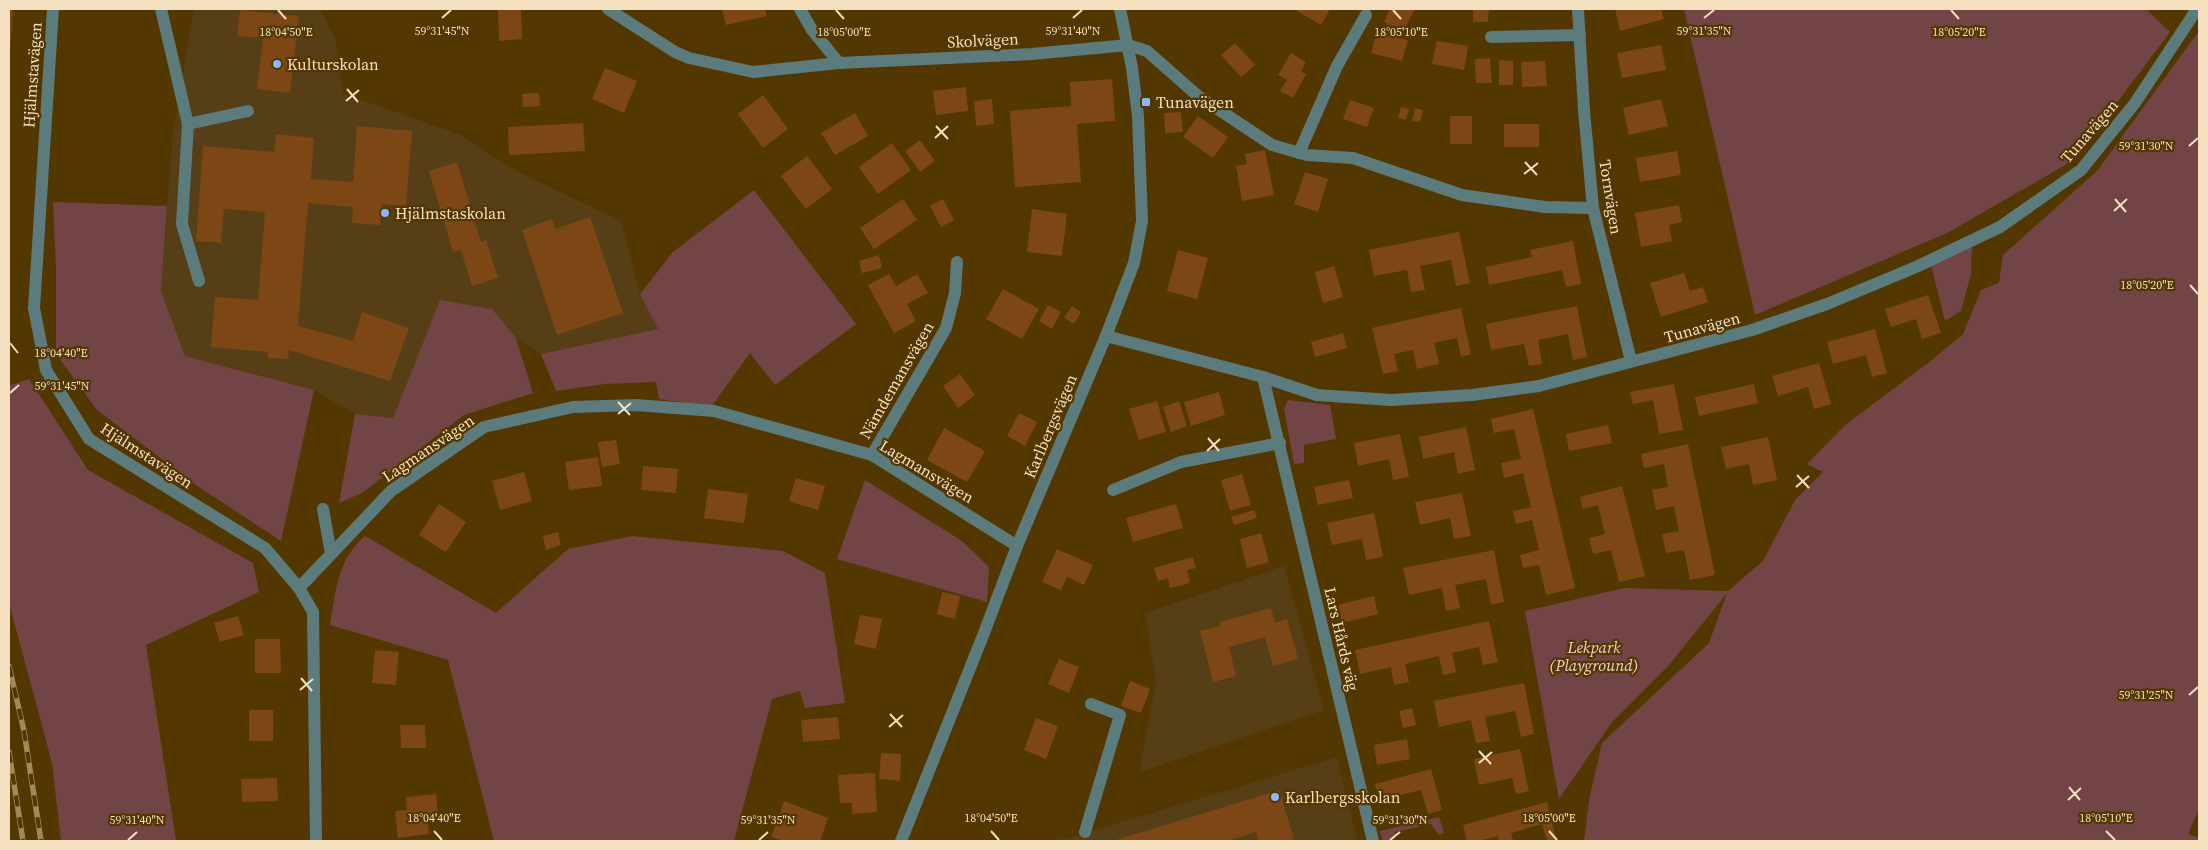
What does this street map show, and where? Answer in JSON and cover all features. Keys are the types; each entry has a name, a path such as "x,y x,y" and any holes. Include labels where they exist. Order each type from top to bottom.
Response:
{"street":[{"name":"Hjälmstavägen","path":"53,9 34,308 46,370 89,439 265,548 299,588"},
{"path":"161,9 188,124 182,224 198,281"},
{"name":"Skolvägen","path":"608,9 676,52 689,58 753,72 839,64 1032,54 1128,44"},
{"path":"800,9 812,30 839,64"},
{"name":"Karlbergsvägen","path":"901,841 1017,546 1106,336 1134,263 1142,221 1138,116 1128,44 1120,9"},
{"name":"Tornvägen","path":"1578,9 1593,208 1631,361"},
{"name":"Tunavägen","path":"1106,336 1263,377 1317,395 1391,400 1472,394 1539,386 1752,330 1827,304 1916,267 2000,227 2081,170 2135,103 2197,9"},
{"path":"1299,153 1337,66 1366,15"},
{"path":"1491,37 1580,35"},
{"path":"1128,44 1147,51 1198,96 1272,145 1299,153 1353,158 1462,195 1545,207 1593,208"},
{"path":"188,124 248,111"},
{"name":"Nämdemansvägen","path":"872,455 946,328 955,293 957,262"},
{"name":"Lars Hårds väg","path":"1263,377 1373,841"},
{"name":"Lagmansvägen","path":"299,588 391,491 484,427 573,407 636,405 714,411 872,455 1017,546"},
{"path":"1113,490 1181,462 1280,444"},
{"path":"323,509 331,554"},
{"path":"299,588 313,612 316,841"},
{"path":"1085,832 1120,715 1091,704"}],"shaded area":[{"name":"Hjälmstaskolan","path":"194,9 320,9 335,38 343,94 459,134 518,172 621,221 640,294 658,329 541,354 516,338 492,309 440,300 393,419 355,414 314,390 185,356 161,291 173,132"},
{"path":"1284,566 1324,710 1139,772 1156,681 1145,613"},
{"name":"Karlbergsskolan","path":"1337,757 1357,841 1046,841 1069,838"}],"green space":[{"path":"1684,9 2146,9 2170,32 2074,160 1947,233 1755,315"},
{"name":"Lekpark (Playground)","path":"2199,31 2199,809 2188,834 2199,838 2199,841 1584,841 1589,800 1602,743 1709,643 1727,593 1669,665 1612,722 1559,799 1525,611 1624,588 1728,591 1763,561 1795,500 1823,472 1807,464 1845,425 1928,363 1963,334 1981,290 1999,283 2003,255 2097,171"},
{"path":"754,190 856,324 775,385 750,353 711,407 659,399 656,382 605,384 556,391 541,354 658,329 640,294 673,252"},
{"path":"53,202 167,206 161,291 185,356 314,390 281,541 196,485 97,410 56,354 56,270"},
{"path":"1972,245 1971,274 1961,311 1945,321 1931,265"},
{"path":"440,300 492,309 516,338 533,393 464,415 362,493 339,503 355,414 393,418"},
{"path":"29,379 88,470 253,563 259,592 146,645 176,841 61,841 52,763 9,603 9,386"},
{"path":"1288,400 1330,405 1336,439 1304,445 1304,463 1294,464 1284,409"},
{"path":"865,480 962,541 989,567 987,602 837,559"},
{"path":"365,536 496,613 568,549 632,536 783,551 825,573 845,703 805,708 800,691 772,699 734,841 494,841 448,660 330,625 336,588 343,565 356,545"},
{"path":"1439,817 1444,833 1439,835 1431,824 1395,832 1394,841 1383,841 1380,831"}],"building":[{"path":"9,9 13,9 10,54 9,54"},
{"path":"498,9 521,9 522,39 499,41"},
{"path":"722,9 765,9 767,16 726,25"},
{"path":"1299,9 1330,9 1321,25 1297,11"},
{"path":"1390,9 1415,9 1403,32 1384,22"},
{"path":"1473,9 1489,9 1488,22 1473,22"},
{"path":"1615,9 1661,9 1664,19 1620,31"},
{"name":"Kulturskolan","path":"240,10 299,16 290,93 257,89 263,38 237,36"},
{"path":"1377,32 1408,40 1402,61 1371,53"},
{"path":"1437,41 1468,46 1464,70 1432,64"},
{"path":"1235,43 1255,65 1241,77 1221,55"},
{"path":"1661,45 1666,70 1622,78 1617,53"},
{"path":"1291,53 1306,62 1301,71 1306,74 1293,98 1280,91 1287,80 1278,75"},
{"path":"1490,58 1492,83 1476,83 1475,59"},
{"path":"1499,60 1513,61 1513,85 1499,85"},
{"path":"1545,61 1547,86 1522,87 1521,62"},
{"path":"605,68 637,81 624,113 592,99"},
{"path":"1112,79 1115,121 1077,124 1081,182 1015,187 1010,111 1071,106 1070,82"},
{"path":"966,87 968,111 936,115 933,91"},
{"path":"539,93 540,106 523,107 522,94"},
{"path":"763,95 788,129 763,148 738,114"},
{"path":"992,99 994,124 976,126 974,101"},
{"path":"1661,99 1668,126 1629,135 1623,108"},
{"path":"1350,100 1374,108 1367,127 1343,119"},
{"path":"1401,107 1409,109 1406,120 1398,118"},
{"path":"1415,108 1423,110 1420,122 1412,121"},
{"path":"1181,112 1183,132 1165,133 1164,113"},
{"path":"855,113 868,136 835,155 821,133"},
{"path":"1198,116 1228,137 1213,158 1183,137"},
{"path":"1450,116 1472,116 1472,144 1450,144"},
{"name":"Hjälmstaskolan","path":"583,123 585,151 509,155 508,127"},
{"path":"1504,124 1539,124 1539,147 1504,147"},
{"path":"357,126 412,131 406,206 382,204 380,225 352,223 353,207 308,203 298,326 353,341 362,312 409,328 390,381 289,350 288,359 268,358 268,352 211,347 215,297 258,300 265,212 224,209 221,243 196,241 203,146 274,152 276,134 314,138 311,179 353,182"},
{"path":"920,140 935,161 920,172 905,151"},
{"path":"892,143 911,170 878,194 859,167"},
{"path":"1265,150 1274,195 1242,201 1236,166 1247,164 1245,154"},
{"path":"1677,151 1681,175 1640,182 1636,158"},
{"path":"807,156 832,189 806,209 781,176"},
{"name":"Hjälmstaskolan","path":"457,162 481,242 486,240 498,278 472,286 461,250 453,252 429,171"},
{"path":"1305,172 1328,179 1318,212 1294,204"},
{"path":"903,199 917,220 874,249 860,228"},
{"path":"943,199 954,220 941,227 930,206"},
{"path":"1679,205 1682,222 1669,225 1672,241 1641,247 1635,213"},
{"path":"1032,209 1067,214 1062,256 1027,252"},
{"name":"Hjälmstaskolan","path":"590,217 623,313 557,335 522,230 552,219 555,229"},
{"path":"1459,232 1470,283 1456,286 1451,260 1420,266 1425,290 1411,292 1407,270 1374,276 1369,250"},
{"path":"1573,241 1581,284 1566,287 1562,270 1489,285 1486,267 1532,257 1530,250"},
{"path":"1178,250 1208,258 1197,299 1167,291"},
{"path":"879,255 882,268 862,273 859,261"},
{"path":"1334,266 1343,297 1323,303 1315,272"},
{"path":"1684,273 1690,291 1703,287 1708,302 1661,317 1650,283"},
{"path":"889,274 896,286 917,274 928,293 907,304 916,321 894,333 868,285"},
{"path":"1003,289 1039,309 1022,339 986,319"},
{"path":"1928,295 1941,333 1922,339 1916,319 1891,327 1885,309"},
{"path":"1048,305 1061,312 1052,329 1039,321"},
{"path":"1072,306 1081,312 1074,324 1064,318"},
{"path":"1577,306 1587,357 1573,360 1568,334 1538,340 1542,364 1529,366 1524,344 1491,350 1486,324"},
{"path":"1461,308 1471,354 1461,357 1457,338 1434,343 1439,364 1417,369 1413,350 1394,354 1398,371 1383,374 1372,328"},
{"path":"1875,329 1887,373 1872,377 1866,355 1833,364 1827,342"},
{"path":"1343,333 1347,348 1315,357 1311,342"},
{"path":"1819,363 1831,404 1814,409 1808,387 1778,396 1772,376"},
{"path":"960,374 975,395 958,408 943,386"},
{"path":"1674,384 1683,430 1659,434 1653,400 1633,404 1630,392"},
{"path":"1754,384 1758,403 1699,416 1695,397"},
{"path":"1219,392 1225,415 1191,426 1184,402"},
{"path":"1157,401 1166,432 1139,440 1129,409"},
{"path":"1179,401 1187,426 1171,432 1163,407"},
{"path":"1533,409 1575,588 1546,595 1539,565 1523,568 1520,555 1539,550 1532,520 1516,524 1513,511 1531,507 1523,473 1504,478 1501,463 1521,459 1514,429 1494,433 1491,419"},
{"path":"1019,413 1037,422 1025,446 1007,436"},
{"path":"1608,425 1612,443 1569,451 1566,434"},
{"path":"1466,427 1475,470 1458,474 1454,452 1423,459 1419,437"},
{"path":"944,428 985,451 967,482 927,460"},
{"path":"1400,434 1409,477 1393,480 1389,459 1358,466 1354,443"},
{"path":"1768,437 1777,480 1753,485 1749,464 1726,469 1721,447"},
{"path":"616,440 620,464 602,467 598,442"},
{"path":"1688,444 1715,575 1690,580 1684,550 1666,553 1662,534 1679,531 1674,506 1656,510 1652,490 1668,487 1664,464 1644,468 1641,454"},
{"path":"598,457 602,486 569,490 565,462"},
{"path":"643,466 678,469 676,493 641,490"},
{"path":"524,472 532,501 500,510 492,481"},
{"path":"1242,474 1251,505 1230,511 1221,480"},
{"path":"796,478 825,486 818,510 789,501"},
{"path":"1349,480 1353,498 1318,505 1314,487"},
{"path":"1622,486 1645,576 1619,582 1611,550 1593,554 1589,538 1605,534 1598,505 1583,509 1580,497"},
{"path":"708,489 748,494 744,523 704,518"},
{"path":"1462,493 1471,536 1454,539 1450,518 1420,525 1415,502"},
{"path":"439,504 466,522 446,552 419,535"},
{"path":"1176,504 1183,528 1133,542 1126,518"},
{"path":"1254,510 1257,518 1234,525 1231,517"},
{"path":"1374,513 1383,557 1366,560 1362,539 1332,545 1327,523"},
{"path":"558,532 561,545 546,550 543,536"},
{"path":"1261,533 1269,562 1247,568 1240,539"},
{"path":"1057,549 1093,565 1084,585 1067,577 1061,590 1042,582"},
{"path":"1494,550 1504,602 1491,605 1486,579 1455,585 1460,608 1446,611 1442,588 1409,595 1403,568"},
{"path":"1193,557 1196,568 1187,570 1190,583 1170,588 1168,578 1158,581 1154,568"},
{"path":"942,592 960,596 955,619 937,614"},
{"path":"1374,596 1378,614 1342,623 1338,605"},
{"path":"1271,608 1275,623 1287,619 1298,659 1273,666 1265,637 1229,647 1236,676 1213,682 1200,631 1221,626 1220,622"},
{"path":"860,615 882,619 876,649 854,644"},
{"path":"238,616 244,635 220,642 214,623"},
{"path":"1489,621 1498,662 1483,665 1479,647 1452,653 1456,672 1443,675 1439,656 1405,664 1409,682 1394,685 1391,667 1360,674 1355,650"},
{"path":"255,639 280,639 281,673 255,673"},
{"path":"375,650 399,652 396,685 372,683"},
{"path":"1059,659 1079,667 1069,693 1048,684"},
{"path":"1130,681 1150,689 1141,713 1121,706"},
{"path":"1524,683 1534,734 1521,737 1515,711 1485,717 1490,741 1476,743 1471,720 1439,727 1434,701"},
{"path":"1412,708 1416,725 1403,728 1399,711"},
{"path":"249,710 273,710 273,741 249,741"},
{"path":"838,717 840,739 803,742 801,720"},
{"path":"1036,718 1058,726 1046,759 1024,750"},
{"path":"400,725 425,725 426,748 401,748"},
{"path":"1407,739 1410,759 1377,765 1374,745"},
{"path":"1520,749 1529,791 1516,794 1512,778 1479,785 1474,759"},
{"path":"881,753 901,754 900,781 879,779"},
{"path":"1431,769 1442,810 1428,814 1421,790 1379,800 1375,784"},
{"path":"875,773 877,812 852,814 852,803 840,803 838,775"},
{"path":"277,778 278,801 242,802 241,779"},
{"path":"1279,790 1294,839 1287,841 1259,841 1256,832 1227,841 1113,841"},
{"path":"436,794 438,813 427,814 429,834 398,838 395,811 407,810 406,797"},
{"path":"784,801 828,818 820,841 783,841 771,837"},
{"path":"1547,802 1556,839 1547,841 1542,824 1511,833 1513,841 1499,841 1498,836 1478,841 1467,841 1463,825"}],"railway":[{"path":"9,666 24,731 41,841"},
{"path":"9,752 23,841"}],"place":[{"name":"Kulturskolan","path":"277,64"},
{"name":"Tunavägen","path":"1146,102"},
{"name":"Hjälmstaskolan","path":"385,213"},
{"name":"Karlbergsskolan","path":"1275,797"}]}
